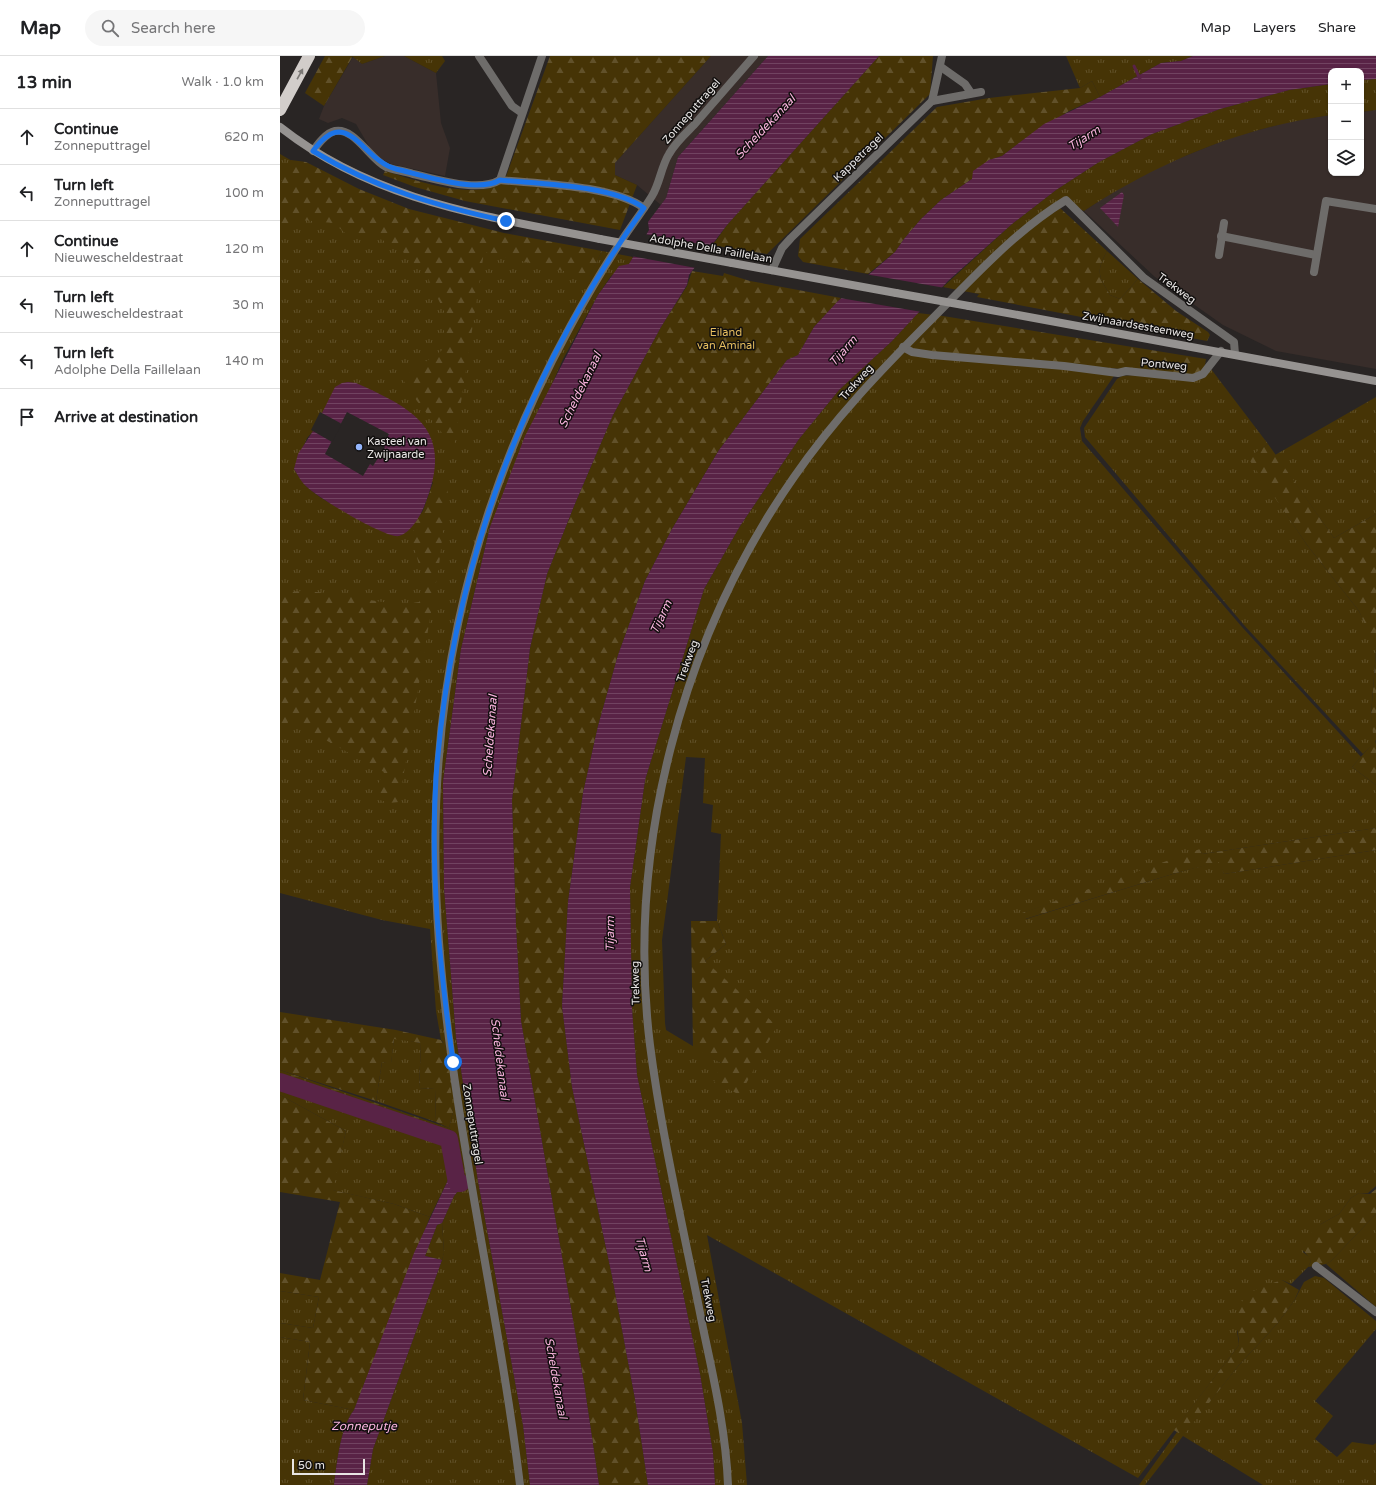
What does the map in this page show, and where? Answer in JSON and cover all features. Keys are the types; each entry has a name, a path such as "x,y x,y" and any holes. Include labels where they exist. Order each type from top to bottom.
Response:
{"highway":[{"path":"280,110 309,56"}],"main road":[{"name":"Adolphe Della Faillelaan","path":"280,127 331,162 390,190 420,200 465,212 600,240 896,293"},
{"name":"Zwijnaardsesteenweg","path":"896,293 1376,381"}],"street":[{"path":"479,56 512,106 522,113"},
{"path":"500,180 542,56"},
{"name":"Zonneputtragel","path":"520,1485 458,1101 446,1010 436,885 435,821 439,753 450,664 458,617 475,554 499,480 527,413 572,322 604,267 655,192 670,151 754,56"},
{"path":"942,56 941,67 932,100 981,92"},
{"path":"941,67 965,84 971,93"},
{"name":"Kappetragel","path":"772,270 782,248 791,238 932,100"},
{"path":"313,151 323,138 335,131 346,132 354,137 371,155 387,167 462,184 492,184 500,180 610,193 636,203 644,208"},
{"name":"Trekweg","path":"728,1485 719,1404 670,1162 650,1047 647,1013 646,930 649,883 656,824 663,785 679,718 703,649 734,578 775,504 815,447 855,399 903,347 1021,233 1043,215 1066,200 1144,278 1234,342 1235,354"},
{"path":"1314,272 1326,201 1376,209"},
{"path":"1219,255 1224,223"},
{"path":"1221,236 1316,255"},
{"name":"Pontweg","path":"903,347 912,352 932,355 1064,366 1118,373 1126,372 1198,377 1203,374 1221,352"},
{"path":"1316,1266 1376,1312"}],"shaded area":[{"path":"385,56 404,56 436,73 441,123 450,148 445,176 391,164 379,158 370,148 356,124 342,118 328,123 319,119 324,106 353,57 362,64"},
{"path":"711,56 768,56 678,157 666,198 661,205 637,185 615,175 615,163"},
{"path":"1376,110 1376,369 1276,351 1223,325 1155,277 1084,211 1116,190 1165,164 1230,138 1295,120 1328,115 1328,176 1364,176 1364,112"}],"green space":[{"path":"325,56 353,56 324,106 305,93"},
{"path":"353,56 385,56 362,64 353,57"},
{"path":"404,56 442,56 445,61 436,73"},
{"path":"550,56 711,56 615,163 615,175 637,185 620,230 465,201 415,187 383,175 385,171 429,184 461,190 477,190 504,182"},
{"path":"879,56 933,56 930,94 767,254 711,245 715,242 727,225"},
{"path":"1066,56 1193,56 1181,61 1161,63 1100,97 1092,81 1080,88"},
{"path":"1376,79 1376,110 1364,112 1364,80"},
{"path":"1092,81 1100,97 1069,111 1022,141 1002,156 989,160 972,179 941,200 921,219 895,252 868,274 803,262 798,256 800,239 937,107 989,98 1080,88"},
{"path":"1328,84 1328,116 1265,128 1202,149 1142,177 1084,211 1065,203 963,291 943,287 1012,224 1056,190 1099,162 1152,134 1220,109 1289,90"},
{"path":"280,154 344,191 589,276 602,251 633,257 629,264 611,276 598,295 563,359 490,527 461,649 443,782 444,888 456,1037 478,1181 523,1425 530,1485 367,1485 373,1449 442,1260 444,1252 442,1223 454,1196 458,1191 464,1190 455,1135 449,1128 453,1112 443,1042 441,1040 436,1011 430,929 382,920 280,893","holes":["356,383 433,483 423,511 406,532 341,509 317,495 307,487 294,469 307,438"]},
{"path":"291,160 306,162 359,189 409,209 504,233 602,251 589,277 484,252 454,448 417,401 402,378 444,349 444,311 427,276 397,246 370,235 349,236 333,223 302,220 280,229 280,186"},
{"path":"1060,208 1107,251 1101,264 1100,273 1103,283 1110,295 1120,299 1138,279 1176,311 1208,332 1210,335 1207,341 977,297 979,294 963,291 1022,236"},
{"path":"1107,251 1138,279 1120,299 1110,295 1101,278 1101,264"},
{"name":"Eiland van Aminal","path":"692,271 723,276 724,273 750,281 841,298 814,327 798,355 787,360 719,450 672,529 645,581 618,655 598,726 583,793 568,902 562,1006 572,1087 612,1276 635,1399 648,1485 599,1485 584,1383 521,1021 512,800 530,648 547,574 613,415 661,327 687,286"},
{"path":"918,313 943,316 913,347 1116,373 1083,421 1080,428 1082,441 1242,627 1361,757 1352,767 1376,785 1376,828 1202,854 1200,850 1023,913 1026,919 1220,861 1224,874 1376,850 1376,1186 1368,1193 1359,1193 1351,1198 1339,1214 1321,1224 1303,1252 1311,1261 1308,1267 1291,1284 1282,1280 1237,1331 1239,1345 1138,1478 707,1235 742,1423 747,1485 715,1485 713,1453 700,1374 637,1075 632,1009 630,887 645,780 704,589 740,526 799,439 839,390 892,341","holes":["686,757 705,758 703,803 713,805 711,832 721,834 717,921 726,944 705,961 715,972 740,1095 721,1063 666,1030 665,1023 662,940"]},
{"path":"943,316 1206,359 1206,362 1200,372 1195,375 1000,359 917,350 913,347"},
{"path":"1211,369 1268,444 1249,458 1307,545 1359,611 1370,634 1376,650 1371,716 1376,744 1374,743 1363,754 1244,625 1085,437 1084,428 1117,379 1122,376"},
{"path":"1376,397 1376,514 1334,538 1275,455"},
{"path":"1268,444 1334,538 1376,514 1376,650 1359,611 1307,545 1248,458"},
{"path":"433,483 442,485 448,489 439,565 399,802 389,803 380,800 376,788 384,772 289,720 280,736 280,595 290,592 303,591 320,592 388,603 400,604 419,602 425,586 412,540 415,523 423,511"},
{"path":"1376,651 1376,740 1374,742 1371,716"},
{"path":"1374,742 1376,744 1376,785 1352,767"},
{"path":"1376,828 1376,850 1224,874 1219,862 1176,873 1025,919 1022,913 1200,849 1202,854"},
{"path":"691,921 717,921 726,944 705,961 777,1026 740,1095 714,1082 721,1063 693,1048"},
{"path":"280,1012 396,1030 441,1040 447,1049 453,1112 449,1128 436,1122 435,1089 419,1088 421,1043 394,1039 391,1064 382,1062 376,1101 280,1070"},
{"path":"394,1038 421,1043 419,1088 435,1089 436,1122 376,1101 382,1062 391,1063"},
{"path":"280,1070 449,1128 455,1135 465,1189 458,1191 457,1183 448,1180 443,1145 280,1089"},
{"path":"280,1089 443,1145 448,1180 430,1217 394,1204 332,1190 346,1131 280,1095"},
{"path":"280,1095 346,1131 333,1190 394,1204 430,1217 354,1410 303,1400 310,1342 280,1337 280,1323 313,1328 319,1297 280,1291 280,1273 320,1280 340,1202 280,1192"},
{"path":"1376,1189 1376,1214 1331,1261 1326,1264 1308,1267 1311,1261 1299,1244 1321,1224 1339,1214 1351,1198 1359,1193 1370,1194"},
{"path":"1376,1214 1376,1307 1326,1264 1331,1261"},
{"path":"442,1223 444,1253 442,1260 425,1256 437,1225"},
{"path":"1315,1276 1324,1278 1376,1321 1376,1329 1315,1401 1333,1416 1315,1439 1337,1457 1352,1442 1373,1445 1376,1443 1376,1485 1263,1485 1183,1436 1145,1485 1139,1485 1177,1432 1183,1435 1239,1365 1277,1324 1294,1301 1304,1282"},
{"path":"1282,1280 1299,1290 1294,1301 1277,1324 1239,1365 1183,1436 1174,1430 1239,1345 1237,1317 1242,1301 1253,1291"},
{"path":"280,1291 319,1297 313,1328 280,1323"},
{"path":"280,1337 310,1342 303,1400 354,1410 349,1417 342,1436 334,1485 280,1485"}],"water":[{"name":"Scheldekanaal","path":"768,56 879,56 727,225 689,275 687,285 661,327 613,415 574,506 547,574 530,648 512,800 521,1021 584,1383 599,1485 530,1485 523,1425 478,1181 456,1037 444,888 443,782 461,649 490,527 525,436 598,295 619,266 629,264 649,230 648,222 666,198 678,157"},
{"name":"Tijarm","path":"1193,56 1376,56 1376,79 1364,80 1364,68 1328,68 1328,84 1289,90 1220,109 1152,134 1099,162 1056,190 1012,224 948,281 892,341 839,390 799,439 740,526 704,589 645,780 630,887 632,1009 637,1075 700,1374 713,1453 715,1485 648,1485 635,1399 612,1276 572,1087 562,1006 568,902 583,793 598,726 618,655 645,581 672,529 719,450 787,360 798,355 814,327 837,302 895,252 921,219 941,200 972,179 973,171 989,160 1002,156 1044,124 1100,97 1161,63 1181,61"},
{"path":"1122,192 1124,195 1118,227 1100,208"},
{"path":"342,383 356,383 397,403 412,414 424,426 432,441 435,458 433,479 425,504 418,518 408,531 399,536 381,531 367,524 313,492 301,481 294,469 298,454 313,431 335,387","holes":["347,412 389,434 383,445 385,447 373,466 370,464 363,476 325,454"]},
{"name":"Zonneputje","path":"448,1180 457,1183 458,1191 454,1196 442,1223 437,1225 425,1256 442,1260 373,1449 367,1485 334,1485 338,1456 345,1426 354,1410 414,1253"}],"pier":[{"path":"644,234 712,246 696,268 631,256"},
{"path":"865,274 945,288 922,312 840,298"},
{"path":"320,412 342,424 332,442 311,430"}],"waterway":[{"path":"1134,66 1140,79"},
{"path":"280,1082 449,1139 457,1183 461,1183"}],"place":[{"name":"Kasteel van Zwijnaarde","path":"359,447"}],"route":[{"path":"453,1062 439,941 435,821 436,779 443,714 458,617 466,583 483,526 499,480 522,423 572,322 604,267 644,208 618,195 610,193 500,180 492,184 462,184 387,167 371,155 354,137 346,132 335,131 323,138 313,151 331,162 390,190 435,204 506,221"}]}
